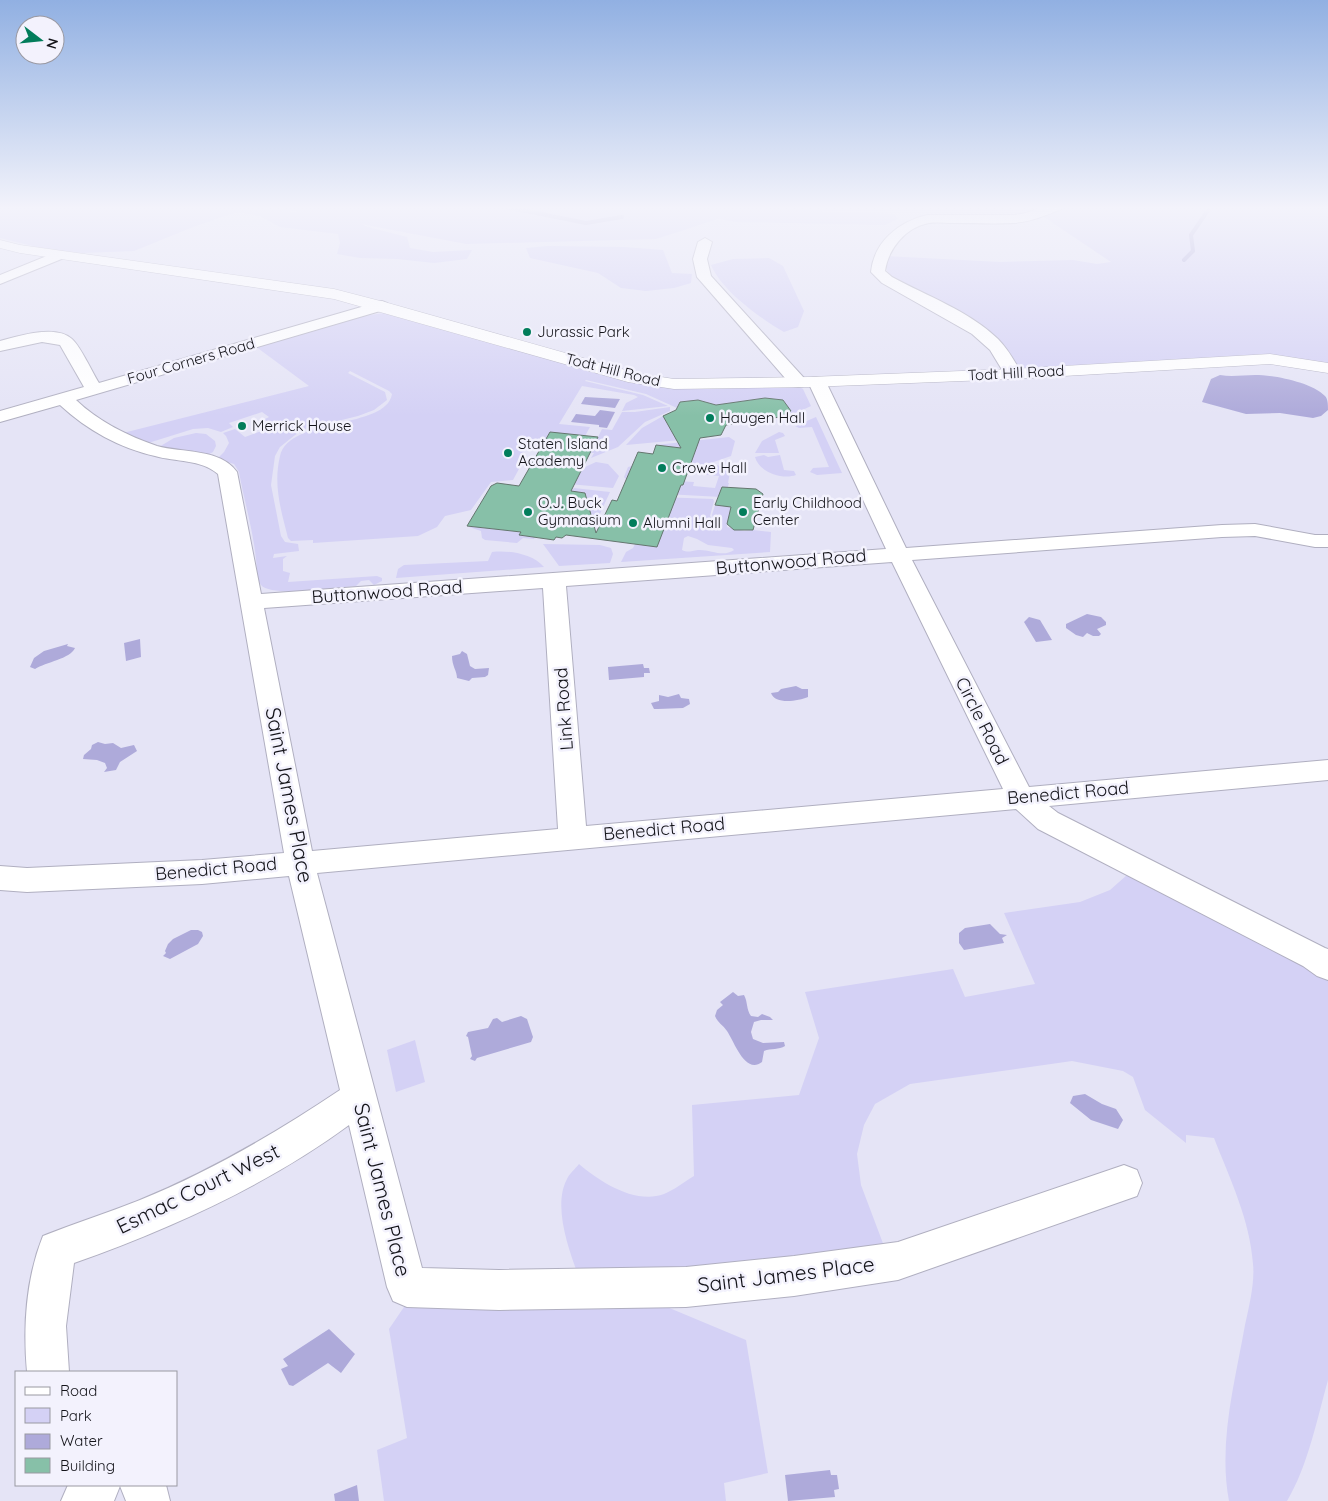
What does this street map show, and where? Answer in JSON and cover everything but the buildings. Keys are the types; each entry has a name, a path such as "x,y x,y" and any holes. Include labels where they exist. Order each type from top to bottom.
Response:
{"street":[{"name":"Todt Hill Road","path":"212,276 306,289 382,306 634,378 674,384 807,382 1013,374 1270,359 1328,368"},
{"name":"Circle Road","path":"704,276 807,382 898,553 1021,797 1048,821 1314,957 1328,966"},
{"path":"883,276 989,339 1013,374"},
{"name":"Four Corners Road","path":"0,417 382,306"},
{"path":"0,346 42,337 59,338 66,342 94,389"},
{"name":"Saint James Place","path":"63,398 77,412 112,435 153,451 222,466 228,472 300,862 407,1287 499,1290 686,1287 794,1276 898,1261 1124,1183"},
{"name":"Buttonwood Road","path":"253,602 898,553 1255,530 1328,541"},
{"name":"Link Road","path":"554,580 573,838"},
{"name":"Benedict Road","path":"0,878 27,880 202,872 1328,770"},
{"name":"Esmac Court West","path":"48,1371 45,1347 49,1286 57,1250 166,1209 234,1176 297,1140 358,1098"},
{"path":"143,1486 146,1490 148,1501"}],"green space":[{"path":"603,276 692,276 691,283 674,288 646,291 621,288"},
{"path":"717,276 788,276 804,311 798,327 784,332 753,312"},
{"path":"891,276 1328,276 1328,364 1300,360 1023,368"},
{"path":"384,313 691,389 798,386 803,389 811,406 794,414 780,417 791,411 753,404 715,405 698,400 680,402 677,408 646,394 586,380 643,395 668,406 622,411 626,403 638,397 582,386 559,424 590,427 585,436 550,432 540,449 526,448 523,453 526,456 513,480 491,482 471,510 445,516 437,527 418,536 313,543 313,540 291,541 288,538 283,517 277,477 280,456 287,443 301,434 318,428 357,419 373,413 386,405 392,394 350,371 348,373 385,392 387,400 374,410 358,416 305,429 280,447 275,456 271,485 281,536 285,542 298,544 299,551 274,554 273,558 287,556 283,559 283,571 290,573 288,582 377,576 382,578 382,581 374,585 369,580 361,581 356,586 306,591 268,589 261,585 258,579 255,548 239,472 234,464 217,459 229,443 223,433 235,429 245,437 267,429 259,422 269,417 262,412 229,423 233,427 221,432 208,428 193,429 145,444 119,434 309,386 255,346 364,316"},
{"path":"670,407 670,411 645,422 618,447 591,458 594,453 584,452 591,439 597,439 602,429 612,430 622,412"},
{"path":"663,416 671,431 691,433 702,438 626,445 642,428"},
{"path":"816,417 842,473 817,475 810,472 813,468 829,467 812,427 799,428 795,426"},
{"path":"779,432 785,436 775,440 779,453 755,453 762,441"},
{"path":"196,433 206,434 215,441 216,446 213,452 206,456 159,447 174,438"},
{"path":"729,437 735,441 731,456 699,467 690,466 695,450 656,445"},
{"path":"764,455 768,457 780,455 784,470 794,471 796,475 784,476 766,471 757,462 755,457"},
{"path":"596,462 608,464 619,476 613,488 569,484 576,471"},
{"path":"714,465 722,466 730,472 726,493 721,497 637,491 624,477 628,467 632,466 627,478 694,482 693,486 715,488 719,476 699,474 701,469"},
{"path":"574,488 610,492 593,529 571,491"},
{"path":"660,497 713,499 710,516 718,527 712,515 715,505 731,507 727,527 744,531 771,532 770,552 621,562 626,552 633,548","holes":["688,536 708,545 732,548 734,550 725,553 703,550 688,552 682,550 684,538"]},
{"path":"469,522 471,526 521,532 520,535 535,537 534,539 523,538 517,543 485,540 482,538 481,531 469,527"},
{"path":"543,544 600,545 611,548 613,554 610,563 559,566"},
{"path":"492,552 506,552 527,556 544,567 396,578 398,569 404,565 488,561"},
{"path":"1127,875 1328,977 1328,1380 1301,1473 1287,1501 1229,1501 1225,1457 1229,1413 1253,1279 1248,1232 1233,1184 1214,1138 1186,1135 1186,1143 1145,1110 1133,1077 1123,1071 1072,1061 910,1084 875,1104 864,1125 857,1154 861,1185 884,1246 715,1270 577,1272 563,1226 561,1201 563,1189 571,1173 579,1164 618,1190 641,1196 653,1197 664,1194 694,1176 692,1105 799,1095 819,1038 805,992 953,969 965,997 1035,984 1004,913 1080,902 1110,890"},
{"path":"415,1040 425,1082 396,1092 387,1050"},
{"path":"558,1305 667,1307 746,1340 768,1473 724,1483 726,1501 384,1501 377,1450 407,1438 389,1329 404,1307"}],"water":[{"path":"1220,375 1263,375 1301,383 1319,391 1325,396 1328,410 1321,416 1313,418 1280,413 1246,414 1202,402 1211,379"},
{"path":"585,397 620,399 615,408 581,404"},
{"path":"600,410 615,412 607,428 599,427 599,425 571,422 576,414 595,416"},
{"path":"1087,614 1101,617 1106,622 1106,625 1097,629 1101,634 1099,636 1087,633 1083,637 1076,635 1066,628 1066,624"},
{"path":"1029,617 1040,620 1052,640 1036,642 1024,622"},
{"path":"140,639 141,657 126,661 124,643"},
{"path":"68,644 67,646 75,648 68,655 35,669 30,667 34,658 44,651"},
{"path":"462,651 467,654 470,666 475,669 489,668 488,675 472,678 469,681 457,678 452,656 460,654"},
{"path":"643,664 644,668 649,668 650,673 644,673 644,677 609,680 608,667"},
{"path":"796,686 808,689 808,697 793,701 782,701 773,697 771,693 778,692 781,689"},
{"path":"679,694 681,698 689,699 690,704 683,708 654,709 651,703 659,701 659,695 668,697"},
{"path":"98,742 105,744 113,743 121,748 134,745 137,751 120,762 116,770 104,772 107,768 105,763 97,760 83,759 92,745"},
{"path":"990,924 1000,934 1007,935 1002,938 1004,943 964,950 959,943 959,933 965,928"},
{"path":"191,930 202,932 203,936 198,944 170,959 163,956 166,953 168,944 173,939"},
{"path":"733,992 738,996 744,995 751,1016 758,1017 762,1014 773,1020 754,1022 751,1032 753,1039 763,1043 784,1042 785,1046 783,1047 764,1051 762,1062 756,1065 745,1061 727,1031 715,1016 717,1010 723,1005 720,1002"},
{"path":"521,1016 527,1019 533,1037 531,1042 477,1058 475,1061 470,1059 472,1056 468,1037 466,1036 468,1032 488,1028 493,1019 497,1018 502,1022"},
{"path":"1085,1094 1102,1104 1116,1109 1123,1120 1118,1129 1091,1120 1070,1103 1073,1096"},
{"path":"329,1329 355,1354 341,1373 328,1363 293,1386 289,1385 281,1369 288,1366 283,1359"},
{"path":"830,1470 831,1475 837,1475 839,1489 834,1490 835,1497 788,1501 785,1475"},
{"path":"357,1485 359,1501 335,1501 334,1494"}],"place":[{"name":"Jurassic Park","path":"527,332"},
{"name":"Haugen Hall","path":"710,418"},
{"name":"Merrick House","path":"242,426"},
{"name":"Staten Island Academy","path":"508,453"},
{"name":"Crowe Hall","path":"662,468"},
{"name":"O.J. Buck Gymnasium","path":"528,512"},
{"name":"Early Childhood Center","path":"743,512"},
{"name":"Alumni Hall","path":"633,523"}]}
